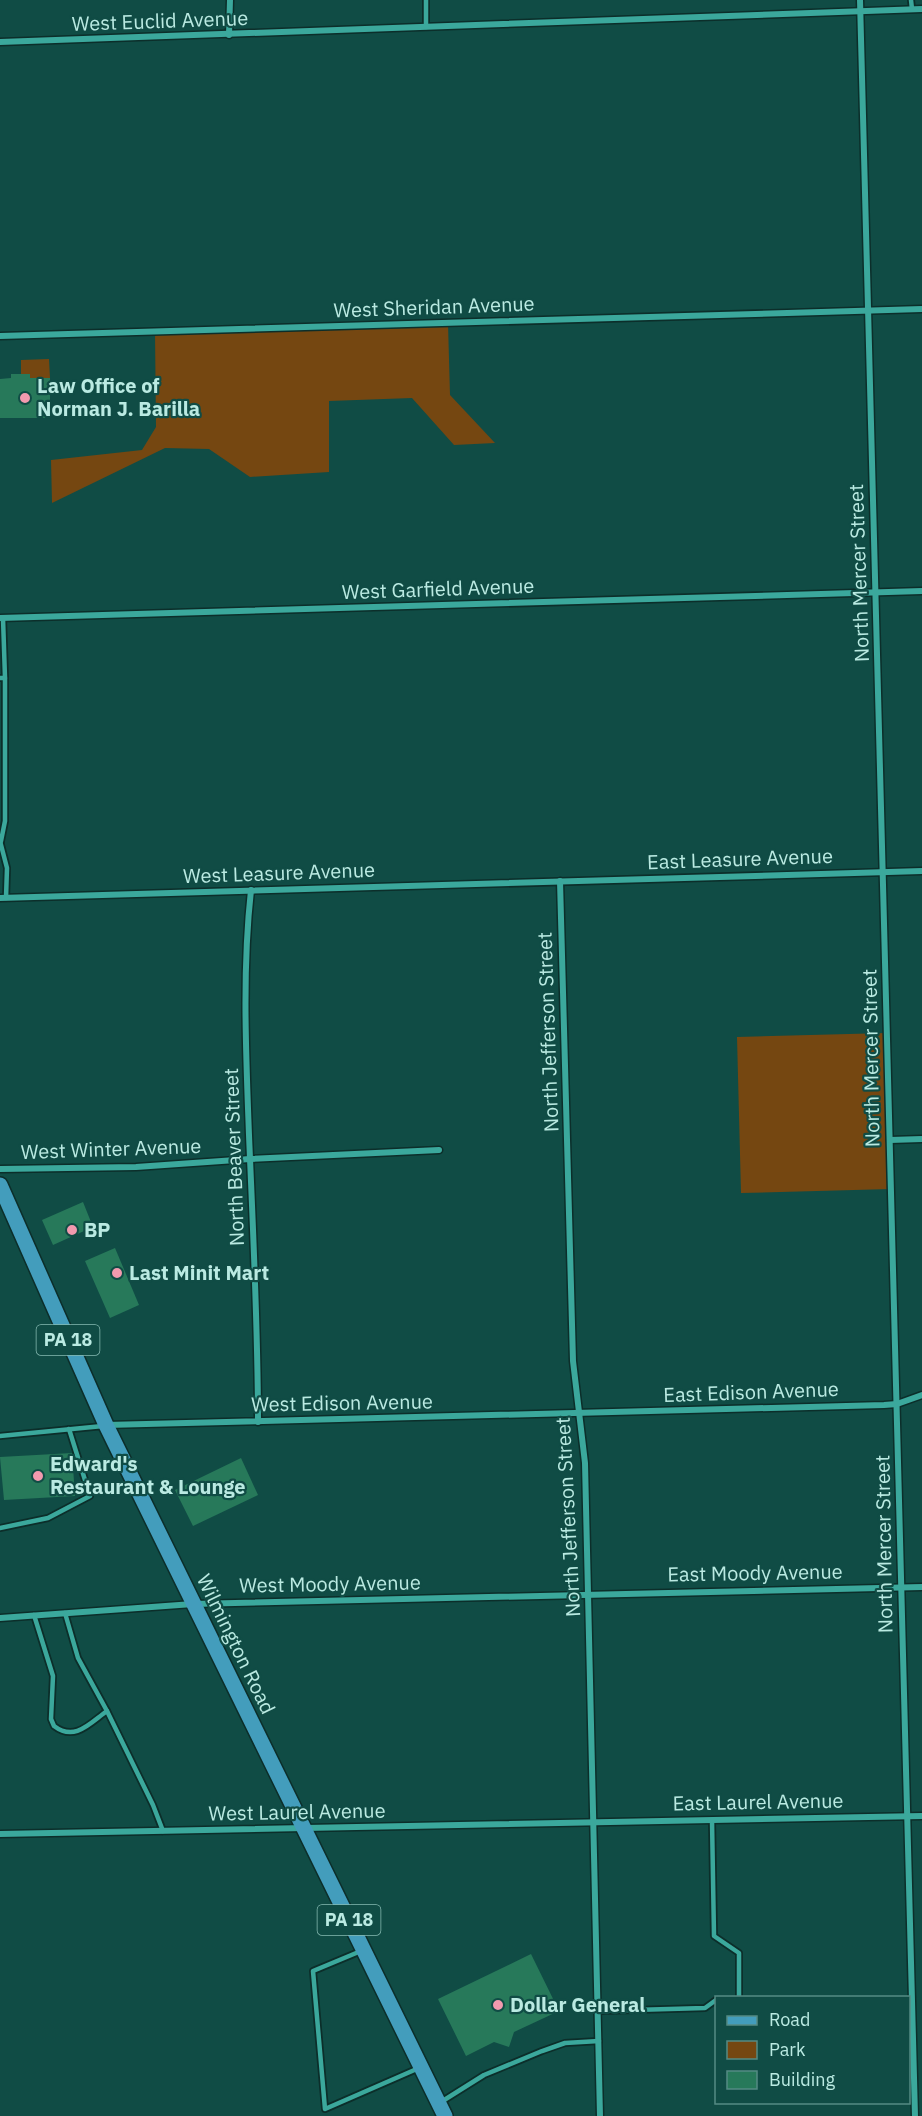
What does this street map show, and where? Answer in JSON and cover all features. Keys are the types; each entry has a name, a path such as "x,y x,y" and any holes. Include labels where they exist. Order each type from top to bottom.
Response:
{"main road":[{"name":"Wilmington Road","path":"0,1185 106,1425 442,2110"}],"street":[{"path":"229,35 230,0"},
{"name":"North Mercer Street","path":"860,0 915,2116"},
{"name":"West Euclid Avenue","path":"0,42 922,9"},
{"name":"West Sheridan Avenue","path":"0,336 922,309"},
{"name":"West Garfield Avenue","path":"1,618 922,591"},
{"name":"East Leasure Avenue","path":"560,881 922,871"},
{"name":"West Leasure Avenue","path":"3,898 560,881"},
{"name":"North Jefferson Street","path":"560,881 573,1361 585,1463 600,2116"},
{"name":"North Beaver Street","path":"251,890 245,969 245,1017 258,1348 258,1422"},
{"path":"890,1140 922,1139"},
{"name":"West Winter Avenue","path":"0,1169 144,1166 439,1150"},
{"name":"East Edison Avenue","path":"580,1413 897,1404 922,1395"},
{"name":"West Edison Avenue","path":"106,1425 580,1413"},
{"name":"East Moody Avenue","path":"588,1594 922,1587"},
{"name":"West Moody Avenue","path":"0,1618 194,1604 588,1594"},
{"name":"East Laurel Avenue","path":"594,1822 922,1816"},
{"name":"West Laurel Avenue","path":"0,1834 594,1822"}],"lane":[{"path":"426,0 426,27"},
{"path":"911,0 912,9"},
{"path":"1,618 5,821 1,841 7,868 3,898"},
{"path":"0,1436 106,1425"},
{"path":"0,1528 48,1518 90,1496 69,1429"},
{"path":"65,1613 78,1658 107,1711 153,1805 163,1831"},
{"path":"34,1616 52,1676 51,1719 54,1726 68,1732 78,1732 107,1711"},
{"path":"712,1820 714,1936 739,1953 739,1996"},
{"path":"364,1950 313,1971 325,2109 421,2067"},
{"path":"598,2011 705,2008 715,2001"},
{"path":"442,2110 484,2075 565,2043 599,2042"},
{"path":"914,2063 922,2063"}],"green space":[{"path":"448,323 450,395 495,443 454,445 412,398 329,401 329,472 250,477 209,449 165,448 52,503 51,460 142,450 156,427 155,332"},
{"path":"49,359 50,378 30,378 30,374 21,374 21,360"},
{"path":"887,1033 891,1189 741,1193 737,1037"}],"building":[{"name":"Law Office of Norman J. Barilla","path":"11,374 30,374 30,378 50,378 50,418 0,418 0,379 11,378"},
{"path":"83,1202 93,1227 53,1245 42,1220"},
{"path":"115,1248 139,1305 110,1318 85,1261"},
{"name":"Edward's Restaurant & Lounge","path":"72,1453 75,1496 4,1500 0,1457"},
{"path":"241,1458 258,1495 193,1526 175,1490"},
{"name":"Dollar General","path":"531,1954 559,2011 514,2032 509,2047 494,2042 466,2056 438,1999"}],"place":[{"name":"Law Office of Norman J. Barilla","path":"25,398"},
{"name":"BP","path":"72,1230"},
{"name":"Last Minit Mart","path":"117,1273"},
{"name":"Edward's Restaurant & Lounge","path":"38,1476"},
{"name":"Dollar General","path":"498,2005"}]}
